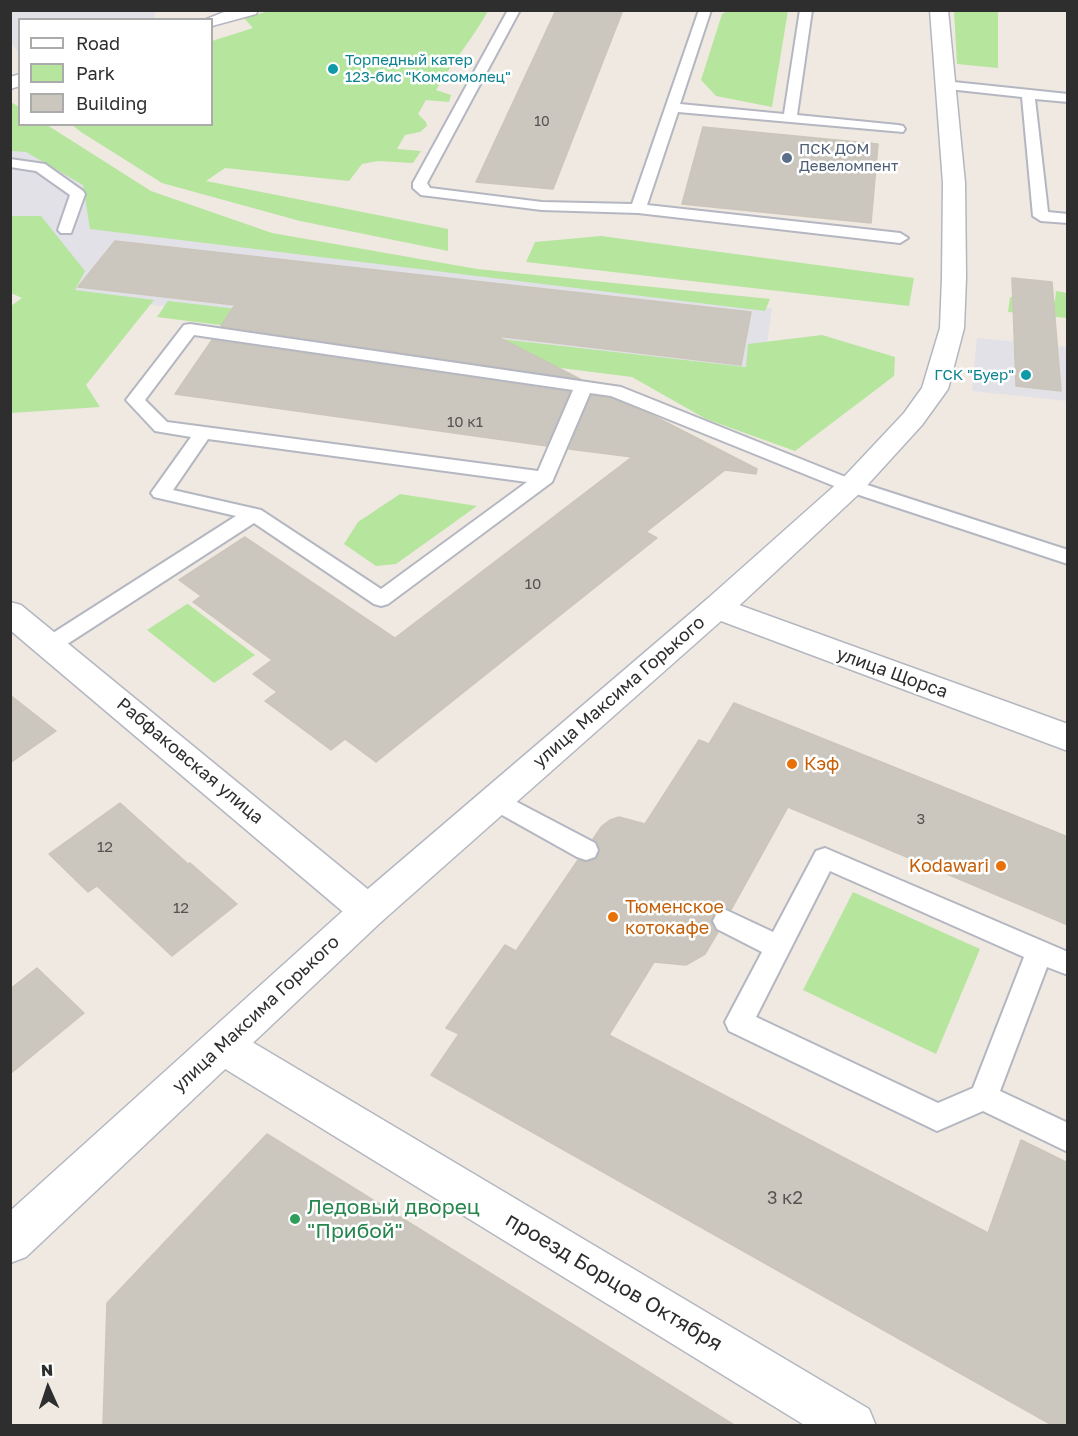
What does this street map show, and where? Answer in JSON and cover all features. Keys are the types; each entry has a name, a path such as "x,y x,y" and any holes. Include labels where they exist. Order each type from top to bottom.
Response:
{"street":[{"path":"213,21 250,10"},
{"name":"улица Максима Горького","path":"10,1240 368,911 494,799 717,608 851,486 913,419 935,389 952,328 954,305 954,183 939,10"},
{"name":"улица Щорса","path":"717,608 1068,738"},
{"name":"Рабфаковская улица","path":"10,613 368,911"},
{"name":"проезд Борцов Октября","path":"223,1046 852,1425"}],"lane":[{"path":"514,10 425,173 420,188 426,192 542,206 638,209 900,238"},
{"path":"638,209 705,10"},
{"path":"790,118 806,10"},
{"path":"944,85 1068,98"},
{"path":"1028,94 1041,216 1068,219"},
{"path":"672,107 898,129"},
{"path":"10,163 40,166 78,194 66,230"},
{"path":"545,478 161,427 135,400 190,328 615,391 851,486 1068,557"},
{"path":"203,434 161,493 254,514 381,599 545,478 584,386"},
{"path":"50,645 254,514"},
{"path":"494,799 586,849"},
{"path":"1039,952 984,1097 937,1116 739,1022 825,858 1068,964"},
{"path":"726,921 779,948"},
{"path":"984,1097 1068,1138"}],"shaded area":[{"path":"11,10 156,11 154,18 18,18 18,52 11,43"},
{"path":"10,107 18,121 18,126 23,126 205,243 772,308 761,387 11,286"},
{"path":"977,338 1067,347 1067,401 972,391"}],"green space":[{"path":"273,10 488,11 436,90 451,95 449,102 426,100 418,114 427,126 420,132 405,135 397,149 421,151 413,163 378,161 362,164 349,181 225,168 206,181 448,229 448,251 300,221 162,183 73,126 213,126 213,41 253,28 244,18"},
{"path":"727,11 788,11 772,107 716,96 701,80 722,14"},
{"path":"954,11 998,11 998,68 957,64"},
{"path":"11,102 18,106 18,126 49,126 151,191 272,233 477,269 770,299 765,311 90,229 83,185 26,152 11,151"},
{"path":"11,216 41,216 85,271 75,290 154,300 86,385 100,407 11,413 11,306 22,298 11,293"},
{"path":"601,236 914,278 909,306 526,262 535,242"},
{"path":"1056,291 1067,293 1067,318 1008,312 1010,297 1055,301"},
{"path":"168,301 746,367 748,344 822,335 895,357 894,376 795,451 706,419 632,377 157,317"},
{"path":"400,494 477,506 396,564 376,566 344,544 358,522"},
{"path":"187,604 255,655 214,683 147,630"},
{"path":"853,892 980,949 936,1054 803,990"}],"building":[{"path":"556,10 623,10 553,189 476,182"},
{"path":"703,127 878,144 871,223 682,204"},
{"path":"115,241 751,312 741,365 496,336 580,379 221,326 235,305 78,287"},
{"path":"1012,278 1052,282 1061,391 1016,386"},
{"path":"212,340 570,392 547,446 175,394"},
{"path":"591,395 610,398 650,414 757,469 756,474 725,470 646,532 657,538 376,762 345,739 331,750 265,701 277,692 253,674 272,660 193,602 201,596 179,580 245,537 395,638 632,457 569,449"},
{"path":"10,695 56,731 10,763"},
{"path":"734,703 1068,837 1068,925 788,807 731,910 725,908 715,912 711,922 718,932 705,954 686,965 654,962 609,1035 988,1233 1021,1140 1068,1163 1068,1425 1052,1425 431,1075 459,1034 446,1028 505,945 516,951 578,860 587,862 597,858 600,849 593,839 602,826 619,817 645,824 699,740 709,744"},
{"path":"120,803 237,904 172,956 97,886 88,892 49,854"},
{"path":"37,968 84,1013 10,1074 10,989"},
{"name":"Ледовый дворец \"Прибой\"","path":"267,1134 734,1425 103,1425 107,1303"}],"place":[{"name":"Торпедный катер 123-бис \"Комсомолец\"","path":"333,69"},
{"name":"ПСК ДОМ Девеломпент","path":"787,158"},
{"name":"ГСК \"Буер\"","path":"1026,375"},
{"name":"Кэф","path":"792,764"},
{"name":"Kodawari","path":"1001,866"},
{"name":"Тюменское котокафе","path":"613,917"},
{"name":"Ледовый дворец \"Прибой\"","path":"295,1219"}]}
